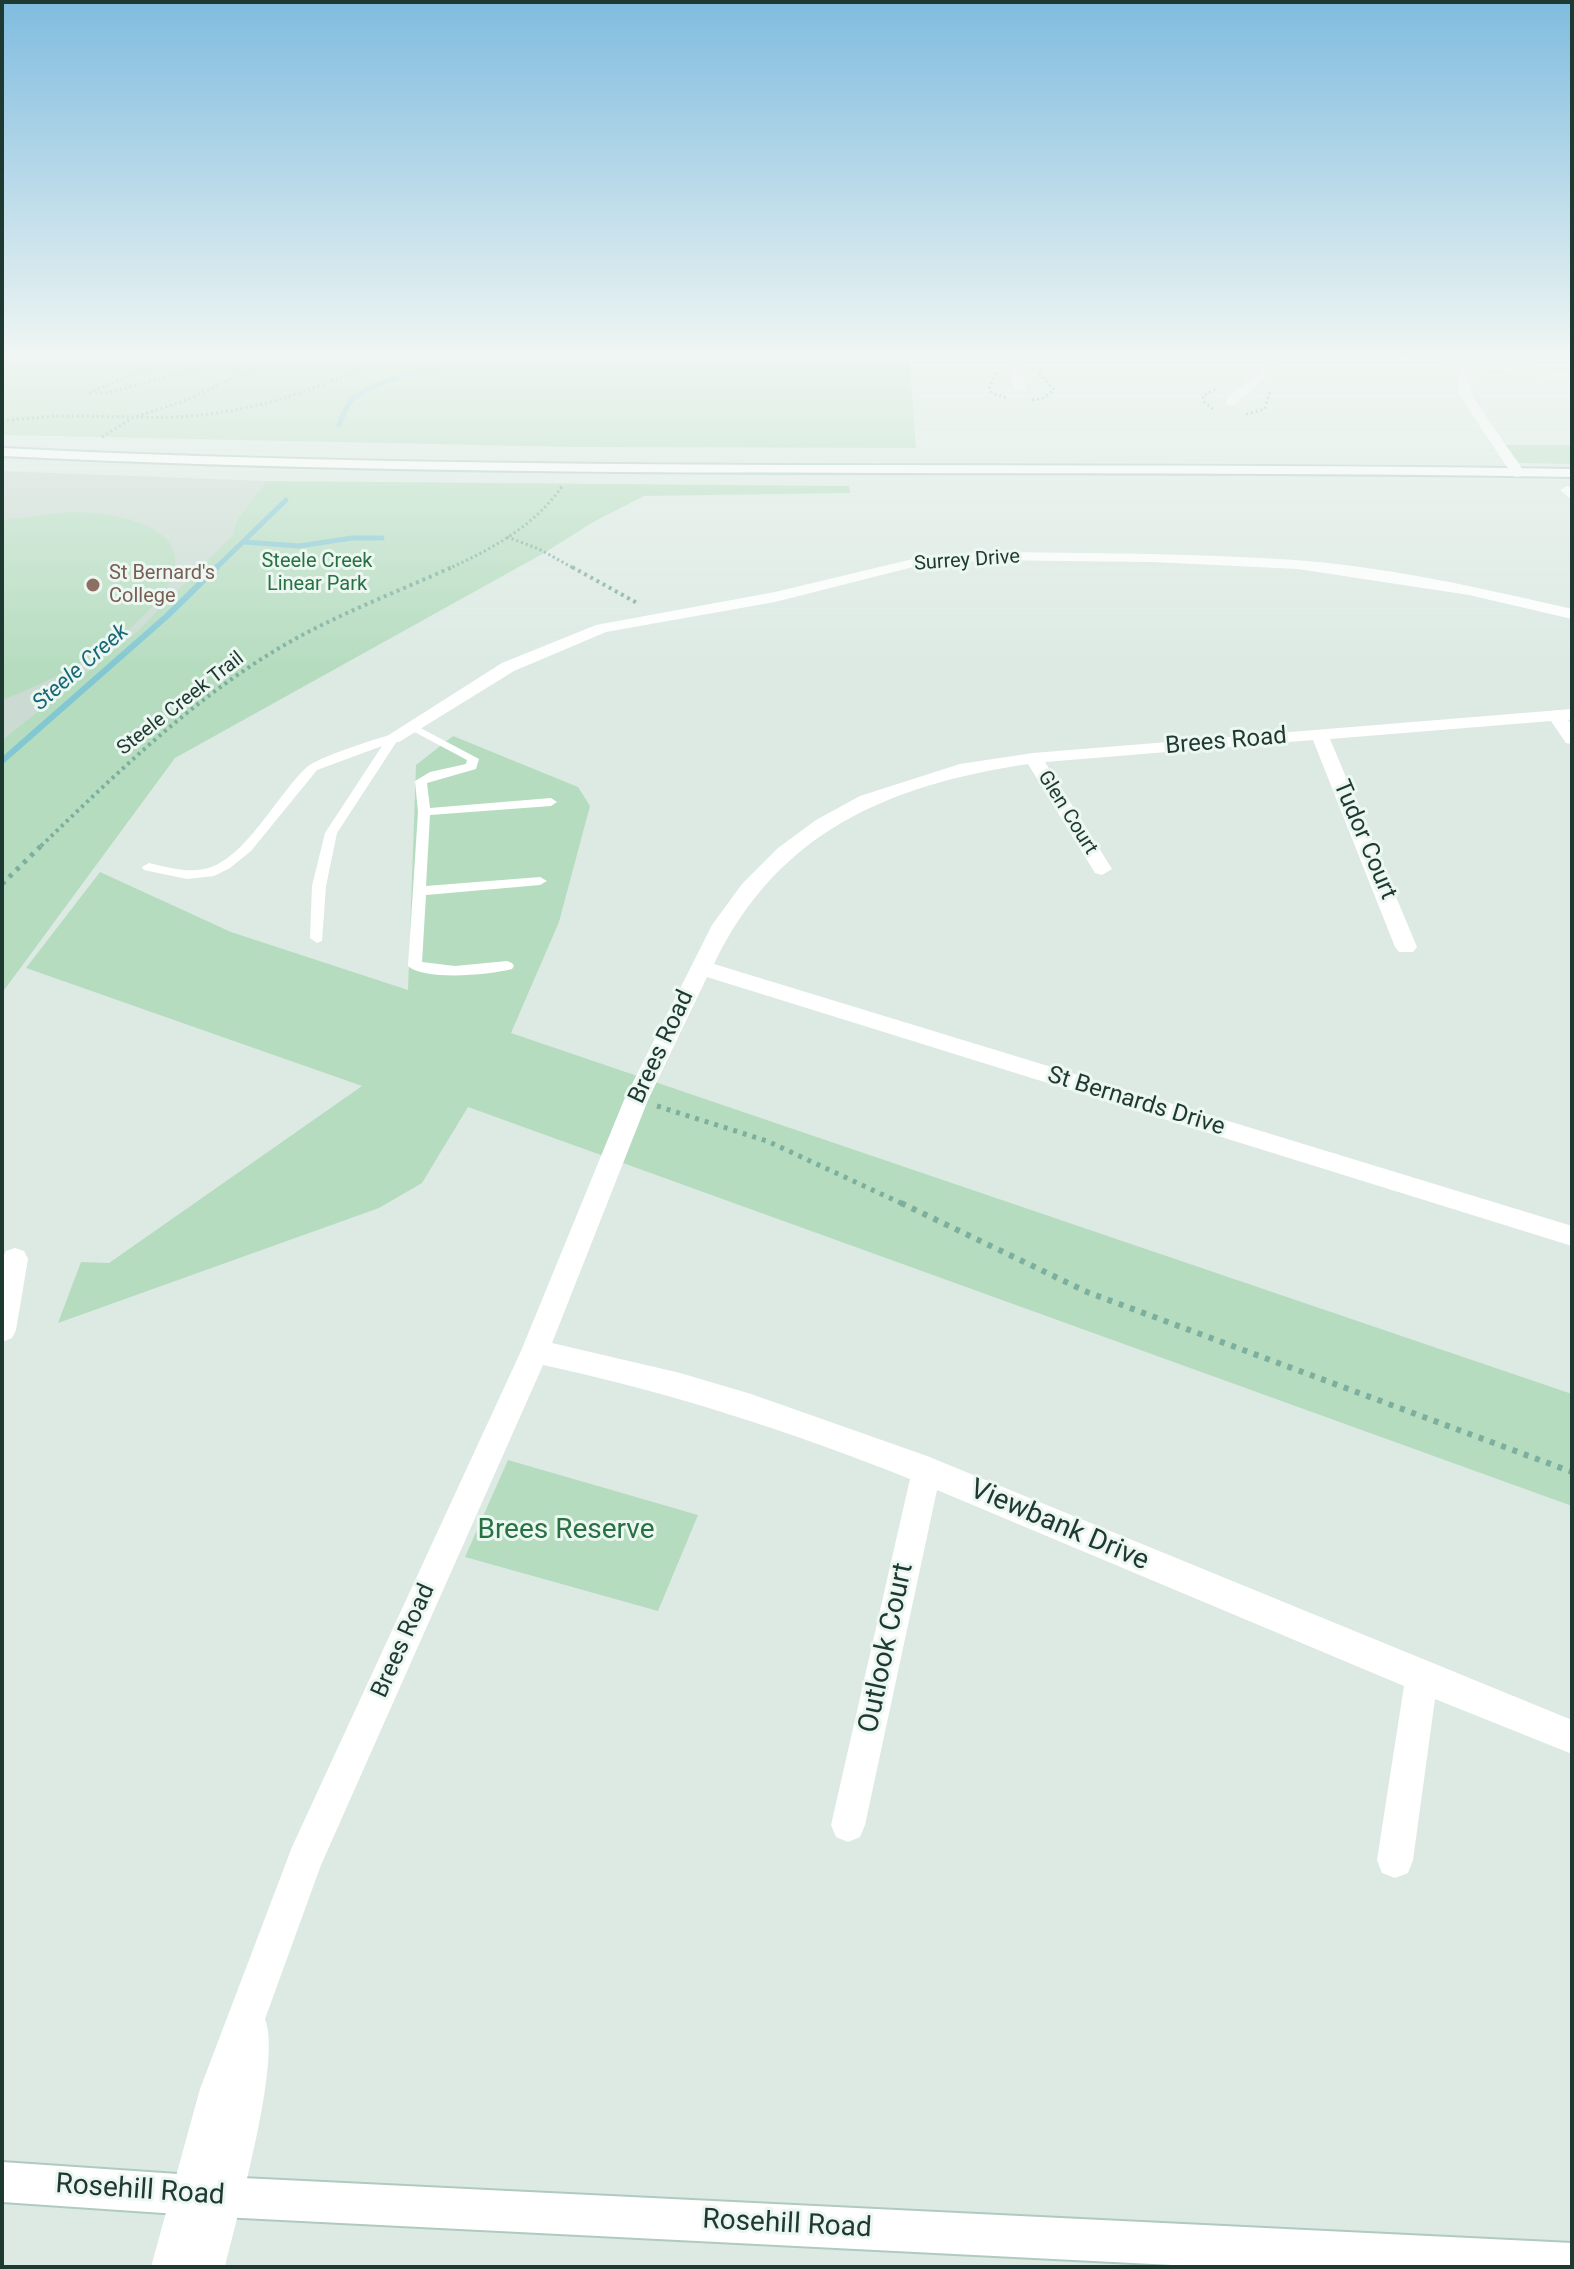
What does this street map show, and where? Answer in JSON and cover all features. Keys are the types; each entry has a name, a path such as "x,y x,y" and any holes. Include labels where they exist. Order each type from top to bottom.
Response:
{"street":[{"path":"160,460 636,470 1340,469 1572,473"},
{"path":"1159,460 1340,469"},
{"path":"1509,460 1518,473"},
{"name":"Surrey Drive","path":"393,738 508,667 602,628 775,597 913,563 984,556 1153,558 1298,565 1469,590 1572,614"},
{"path":"1564,714 1572,739"},
{"name":"Brees Road","path":"172,2267 206,2196 246,2090 253,2006 277,1931 305,1860 535,1351 636,1100 722,925 749,889 785,852 823,824 867,800 966,768 1033,758 1564,714"},
{"name":"Tudor Court","path":"1319,734 1406,947"},
{"name":"Glen Court","path":"1033,758 1102,869"},
{"name":"St Bernards Drive","path":"700,967 1572,1236"},
{"path":"2,1330 15,1259"},
{"name":"Viewbank Drive","path":"535,1351 621,1368 810,1425 927,1470 1421,1679 1572,1737"},
{"name":"Outlook Court","path":"848,1825 927,1470"},
{"path":"1395,1860 1421,1679"},
{"name":"Rosehill Road","path":"2,2182 206,2196 1572,2264"},
{"name":"Brees Road","path":"204,2267 206,2196"}],"lane":[{"path":"411,726 473,759 472,766 421,781 424,812 415,966 455,971 507,966"},
{"path":"149,867 187,875 209,873 225,865 246,848 313,767 393,738"},
{"path":"317,938 319,886 331,833 393,738"},
{"path":"424,812 551,802"},
{"path":"419,891 540,881"}],"path":[{"name":"Steele Creek Trail","path":"2,884 124,768 232,678 290,641 329,621 420,581 507,537 551,506 564,484"},
{"path":"507,537 539,549 661,616"},
{"path":"636,1100 722,1124 836,1172 1021,1264 1087,1292 1572,1472"}],"shaded area":[{"name":"St Bernard's College","path":"2,471 266,481 237,520 234,535 133,635 2,740"}],"green space":[{"path":"1517,460 1572,460 1572,464 1519,463"},
{"name":"Steele Creek Linear Park","path":"266,481 849,486 850,493 644,496 175,758 2,993 2,740 133,635 233,535 237,520"},
{"path":"70,512 128,519 150,528 167,540 175,555 173,574 161,597 121,636 72,668 2,700 2,520"},
{"path":"453,736 578,787 590,806 559,922 511,1033 1572,1394 1572,1506 468,1107 422,1183 379,1208 58,1323 81,1262 109,1263 362,1086 26,968 100,872 231,932 408,990 416,765"},
{"name":"Brees Reserve","path":"508,1460 698,1515 658,1611 465,1557"}],"waterway":[{"name":"Steele Creek","path":"215,569 286,500"},
{"path":"244,542 299,546 352,538 382,538"},
{"name":"Steele Creek","path":"2,761 167,616 217,567"}],"place":[{"name":"St Bernard's College","path":"93,585"}]}
